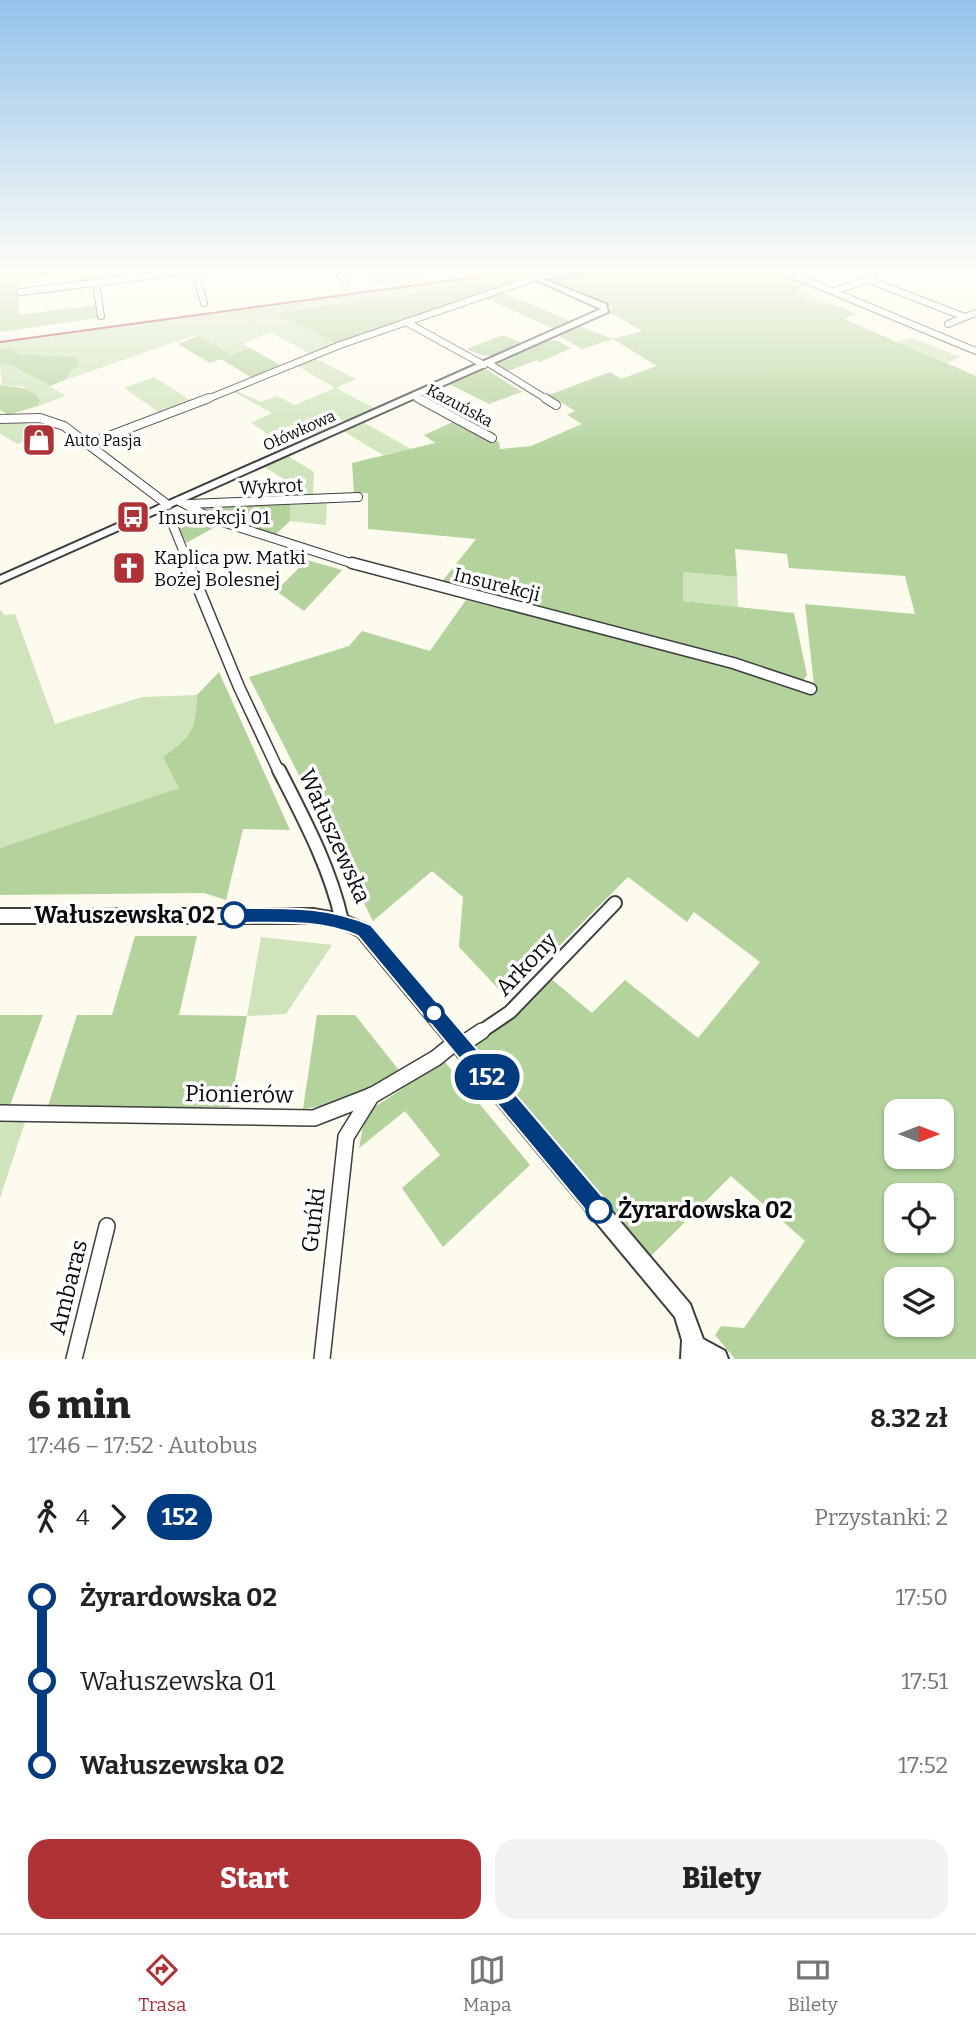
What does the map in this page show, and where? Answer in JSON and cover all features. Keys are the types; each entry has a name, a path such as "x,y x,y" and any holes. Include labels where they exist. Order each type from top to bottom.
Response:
{"street":[{"path":"89,444 382,331"},
{"path":"424,331 556,405"},
{"name":"Ołówkowa","path":"0,580 559,331"},
{"path":"930,331 976,351"},
{"name":"Kazuńska","path":"414,396 492,438"},
{"name":"Wałuszewska","path":"0,419 40,418 54,421 173,505 172,523 261,737 333,886 342,921 365,931 683,1311 693,1352 718,1359"},
{"name":"Wykrot","path":"173,505 358,497"},
{"name":"Insurekcji","path":"173,505 363,567 733,663 811,689"},
{"name":"Arkony","path":"459,1043 510,1012 615,903"},
{"path":"0,916 313,916 342,921"},
{"name":"Pionierów","path":"0,1113 314,1118 373,1095 459,1043"},
{"name":"Guńki","path":"322,1359 346,1137 373,1095"},
{"name":"Ambaras","path":"74,1359 107,1226"}],"green space":[{"path":"84,331 313,331 338,344 311,354 270,332 243,344 250,348 231,355 196,335 65,380 74,370 76,357 20,354 11,348 0,349 0,343"},
{"path":"312,331 372,331 338,344"},
{"path":"568,331 593,331 613,339 582,349 559,336"},
{"path":"640,331 873,331 976,376 976,1359 735,1359 715,1335 721,1326 744,1328 805,1241 731,1176 651,1256 490,1067 476,1049 475,1042 550,978 592,1013 625,980 698,1038 760,962 694,912 687,922 628,877 507,998 459,947 463,897 432,871 373,921 249,677 349,646 362,631 430,651 466,600 704,659 815,694 805,604 915,614 905,576 789,568 787,554 735,549 737,577 683,572 683,601 794,613 807,675 803,681 440,584 476,539 368,529 368,493 354,493 352,463 435,443 424,435 455,421 499,442 500,449 531,446 582,424 567,415 575,411 549,395 610,372 621,379 657,366 613,339"},
{"path":"503,335 524,344 490,356 467,349"},
{"path":"199,336 231,355 250,348 282,366 252,378 221,359 210,363 178,344"},
{"path":"911,337 960,357 947,363 897,342"},
{"path":"547,340 558,341 571,348 540,362 537,360 508,371 498,366 498,362"},
{"path":"11,348 20,354 76,357 79,363 65,380 50,386 10,364 0,365 0,349"},
{"path":"315,358 356,379 336,388 376,409 346,423 335,416 323,421 333,428 312,438 291,425 275,432 293,446 289,447 251,423 272,413 232,391 261,402 277,396 295,405 335,388 296,365"},
{"path":"10,363 66,396 38,406 40,400 22,386 2,386 0,365"},
{"path":"484,368 522,392 489,404 449,384"},
{"path":"154,377 193,402 163,415 124,388"},
{"path":"0,385 31,392 40,400 38,406 8,415 0,410"},
{"path":"28,421 54,427 18,444 0,434 0,422"},
{"path":"363,422 411,449 383,455 343,431"},
{"path":"288,456 314,472 313,496 282,497 284,479 264,467"},
{"path":"291,501 290,521 274,536 198,506"},
{"path":"327,502 326,525 290,521 291,505"},
{"path":"171,512 217,526 186,543"},
{"path":"307,560 342,570 304,611 276,591"},
{"path":"682,572 737,577 738,607 683,601"},
{"path":"0,610 5,615 15,614 55,724 142,697 197,695 195,717 190,731 181,743 163,757 180,788 0,848"},
{"path":"219,672 290,830 243,829 226,900 204,893 0,895 0,848 179,788 163,757 181,743 190,731 195,717 197,695"},
{"path":"135,936 197,936 179,1015 247,1016 230,1107 47,1109 77,1015 112,1015"},
{"path":"261,937 332,945 286,1014 247,1016"},
{"path":"0,1015 43,1015 9,1108 0,1108"},
{"path":"317,1015 355,1015 402,1074 330,1105 303,1109"},
{"path":"444,1061 530,1165 443,1247 402,1188 440,1155 405,1111 359,1148 363,1127 373,1108"},
{"path":"0,1122 25,1122 0,1198"}],"railway":[{"path":"0,342 77,331"}],"bus line":[{"name":"152","path":"234,915 313,916 342,921 365,931 599,1210"}],"place":[{"name":"Auto Pasja","path":"39,440"},
{"name":"Insurekcji 01","path":"133,517"},
{"name":"Kaplica pw. Matki Bożej Bolesnej","path":"129,568"},
{"name":"Wałuszewska 02","path":"234,915"},
{"name":"Żyrardowska 02","path":"599,1210"}]}
